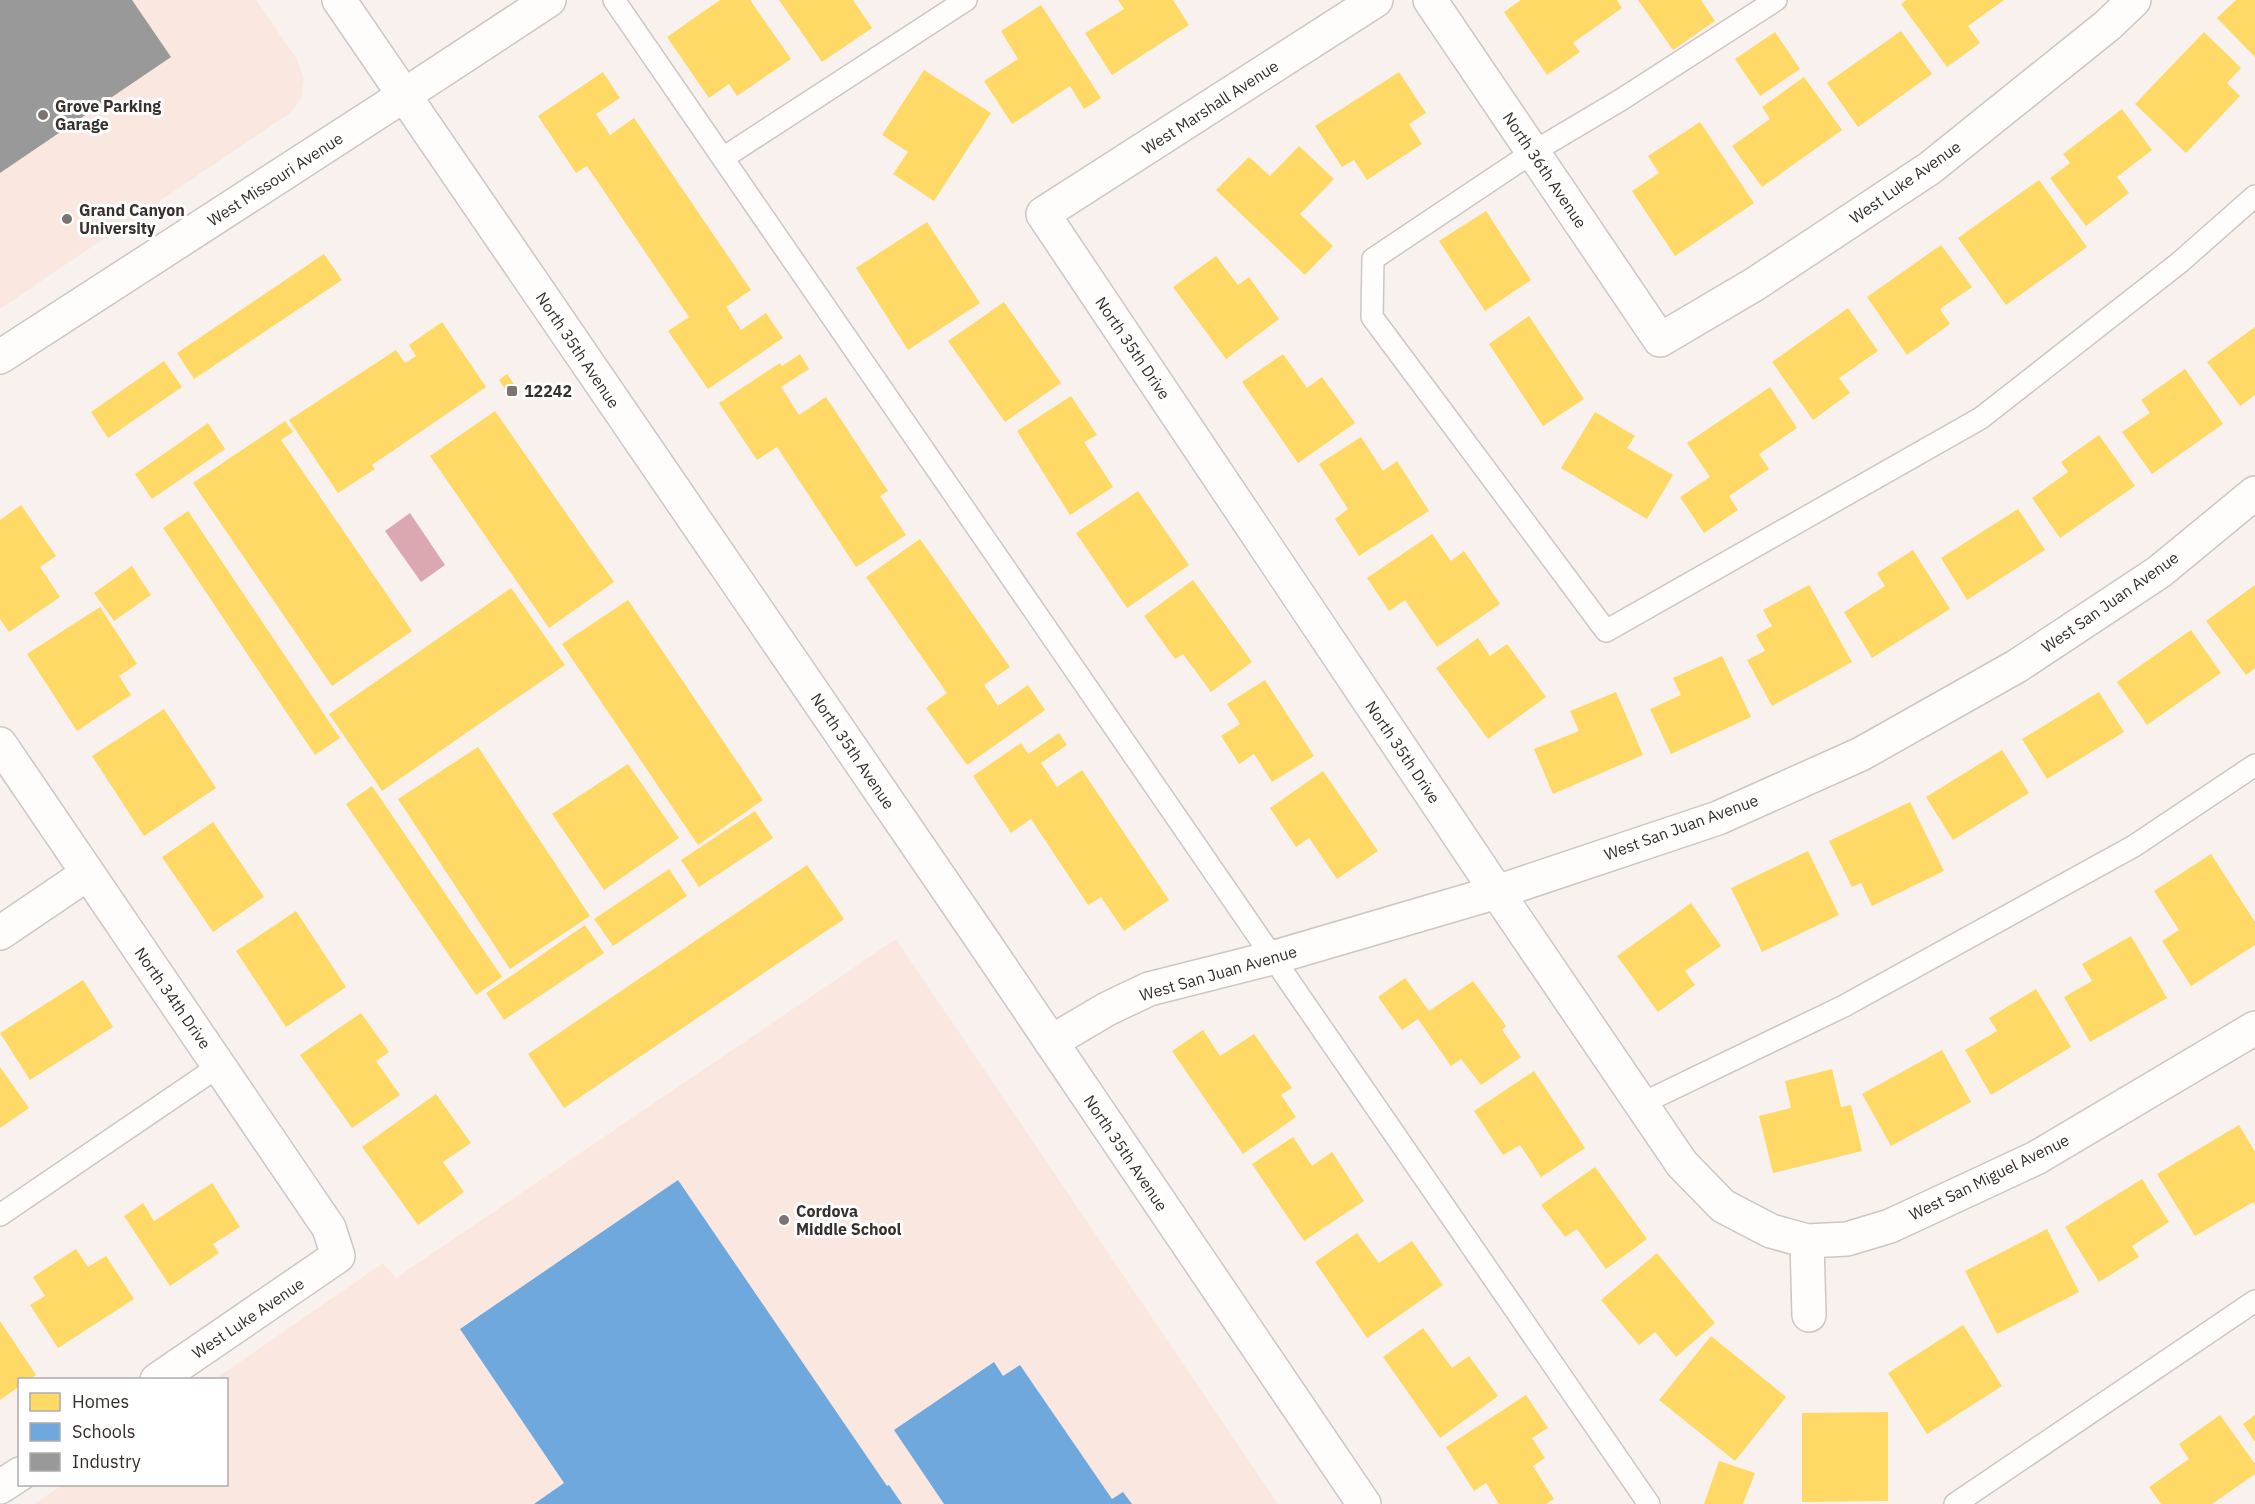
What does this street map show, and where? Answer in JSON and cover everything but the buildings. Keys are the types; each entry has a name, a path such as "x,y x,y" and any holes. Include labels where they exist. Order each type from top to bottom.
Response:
{"street":[{"name":"North 35th Avenue","path":"339,0 1052,1042 1364,1504"},
{"name":"West Missouri Avenue","path":"0,357 549,0"},
{"name":"West Marshall Avenue","path":"1043,214 1376,0"},
{"name":"North 36th Avenue","path":"1430,0 1660,340"},
{"name":"West Luke Avenue","path":"1660,340 1755,284 1930,168 2108,25 2133,0"},
{"name":"North 35th Drive","path":"1043,214 1682,1164 1723,1206 1771,1231 1807,1241"},
{"name":"West San Juan Avenue","path":"1052,1042 1107,1009 1149,989 1272,958 1497,892 1718,818 1861,754 2026,660 2158,572 2255,493"},
{"name":"North 34th Drive","path":"0,744 329,1228 338,1256"},
{"path":"0,933 87,874"},
{"name":"West San Miguel Avenue","path":"1807,1241 1847,1239 1890,1226 2036,1158 2255,1028"},
{"path":"1807,1241 1809,1315"},
{"name":"West Luke Avenue","path":"160,1378 338,1256"},
{"path":"0,1487 18,1475"}],"lane":[{"path":"614,0 1649,1504"},
{"path":"723,158 966,0"},
{"path":"1776,0 1619,101 1533,152 1373,259 1372,317 1606,631 1981,418 2179,263 2255,196"},
{"path":"1641,1104 1844,1006 2134,846 2255,765"},
{"path":"0,1215 219,1066"},
{"path":"1955,1504 2255,1301"}],"shaded area":[{"name":"Grand Canyon University","path":"0,0 256,0 297,59 304,79 301,99 290,113 0,309"},
{"path":"410,513 445,565 421,582 385,531"},
{"name":"Cordova Middle School","path":"896,939 1278,1504 34,1504 61,1486 228,1486 228,1378 216,1378 383,1263 396,1278"}],"place":[{"name":"Grove Parking Garage","path":"43,115"},
{"name":"Grand Canyon University","path":"67,219"},
{"name":"12242","path":"512,391"},
{"name":"Cordova Middle School","path":"784,1220"}]}
